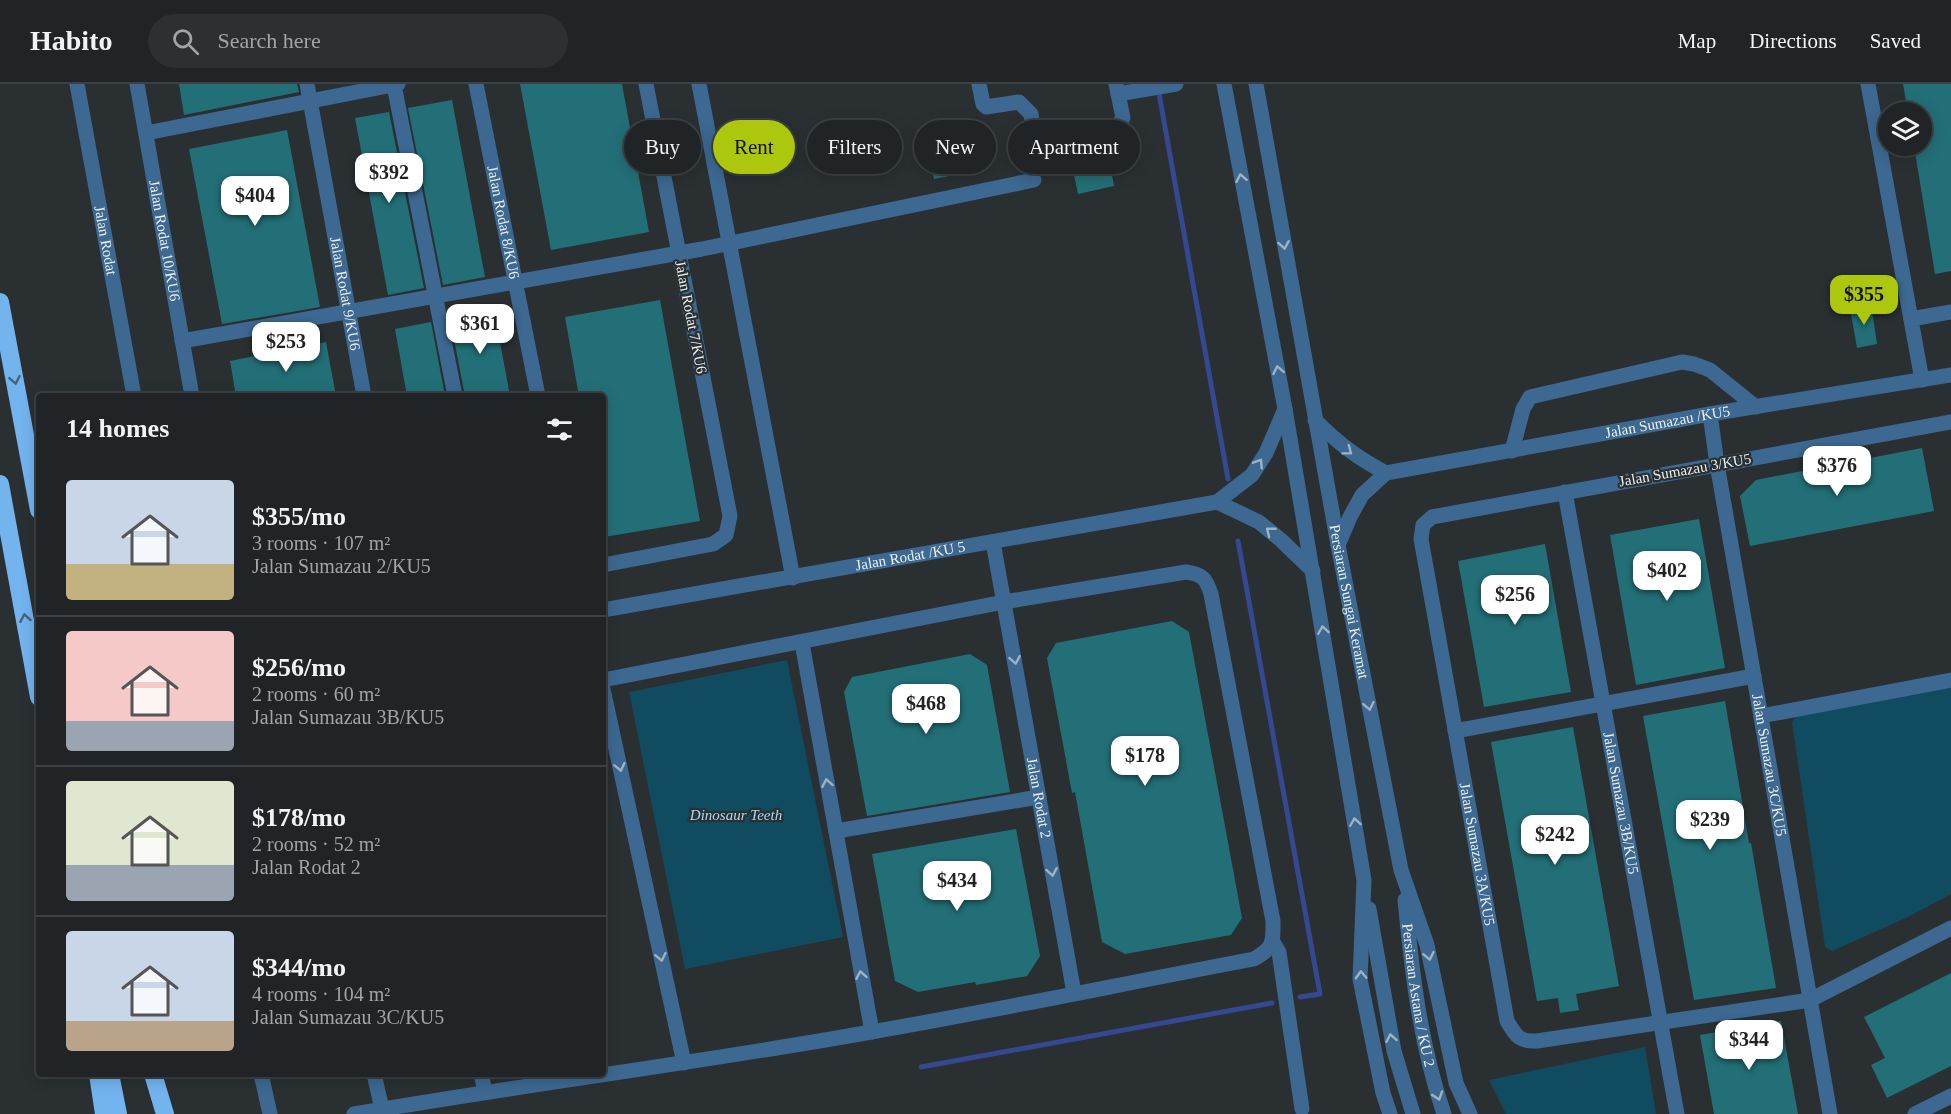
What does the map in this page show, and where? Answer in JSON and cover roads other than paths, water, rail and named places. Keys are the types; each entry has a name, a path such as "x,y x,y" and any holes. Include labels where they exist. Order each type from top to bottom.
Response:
{"highway":[{"path":"0,302 36,494"},
{"path":"0,483 36,681"},
{"path":"98,1077 104,1114"},
{"path":"111,1077 118,1114"},
{"path":"146,1077 152,1114"},
{"path":"154,1077 165,1114"}],"street":[{"name":"Jalan Rodat","path":"77,84 133,393"},
{"name":"Jalan Rodat 10/KU6","path":"137,84 191,393"},
{"name":"Jalan Rodat 9/KU6","path":"307,84 363,393"},
{"path":"146,133 396,84 453,393"},
{"name":"Jalan Rodat 8/KU6","path":"476,84 537,393"},
{"name":"Jalan Rodat 7/KU6","path":"606,565 713,544 726,535 730,516 646,84"},
{"path":"699,84 793,578"},
{"path":"979,84 982,104 986,107 1019,102 1031,114 1035,138 1041,140 1118,125 1123,118 1117,89 1162,86"},
{"name":"Persiaran Sungai Keramat","path":"1224,84 1285,409 1364,880 1360,979 1383,1093 1390,1114"},
{"name":"Persiaran Sungai Keramat","path":"1256,84 1338,545 1402,873 1427,945 1456,1083 1470,1114"},
{"path":"1868,84 1922,380"},
{"path":"182,341 730,244 1034,180"},
{"path":"1911,319 1951,312"},
{"path":"1512,451 1523,409 1530,397 1682,362 1710,370 1756,407"},
{"name":"Jalan Sumazau /KU5","path":"1386,473 1710,414 1951,375"},
{"path":"1285,409 1266,453 1252,475 1217,502 1258,522 1313,571"},
{"name":"Jalan Sumazau 3C/KU5","path":"1710,414 1830,1114"},
{"path":"1315,420 1358,459 1386,473 1362,495 1338,545"},
{"name":"Jalan Sumazau 3/KU5","path":"1423,525 1432,517 1951,422"},
{"name":"Jalan Sumazau 3B/KU5","path":"1565,492 1677,1114"},
{"name":"Jalan Rodat /KU 5","path":"606,609 1217,502"},
{"name":"Jalan Sumazau 3A/KU5","path":"1423,525 1420,539 1507,1021 1514,1034 1525,1042 1810,1000 1951,928"},
{"name":"Jalan Rodat 2","path":"993,542 1074,993"},
{"path":"606,679 1004,602 1186,572 1199,573 1207,581 1270,909 1273,942 1279,952 1302,1109"},
{"path":"802,643 872,1032"},
{"path":"1455,731 1754,676"},
{"path":"1761,716 1951,680"},
{"path":"606,703 684,1063"},
{"path":"836,831 1039,797"},
{"name":"Persiaran Astana / KU 2","path":"1402,873 1413,985 1433,1083 1444,1114"},
{"name":"Persiaran Astana / KU 2","path":"1364,880 1394,1051 1413,1114"},
{"path":"606,1074 872,1032 1254,959 1265,953 1273,942"},
{"path":"262,1077 270,1114"},
{"path":"375,1077 382,1109"},
{"path":"482,1077 484,1091"},
{"path":"354,1114 484,1091 584,1077"},
{"path":"1915,1114 1951,1096"}],"waterway":[{"path":"1158,88 1228,479"},
{"path":"1238,541 1320,994 1300,997"},
{"path":"921,1067 1272,1003"}],"park label":[{"name":"Dinosaur Teeth","path":"736,815"}]}
